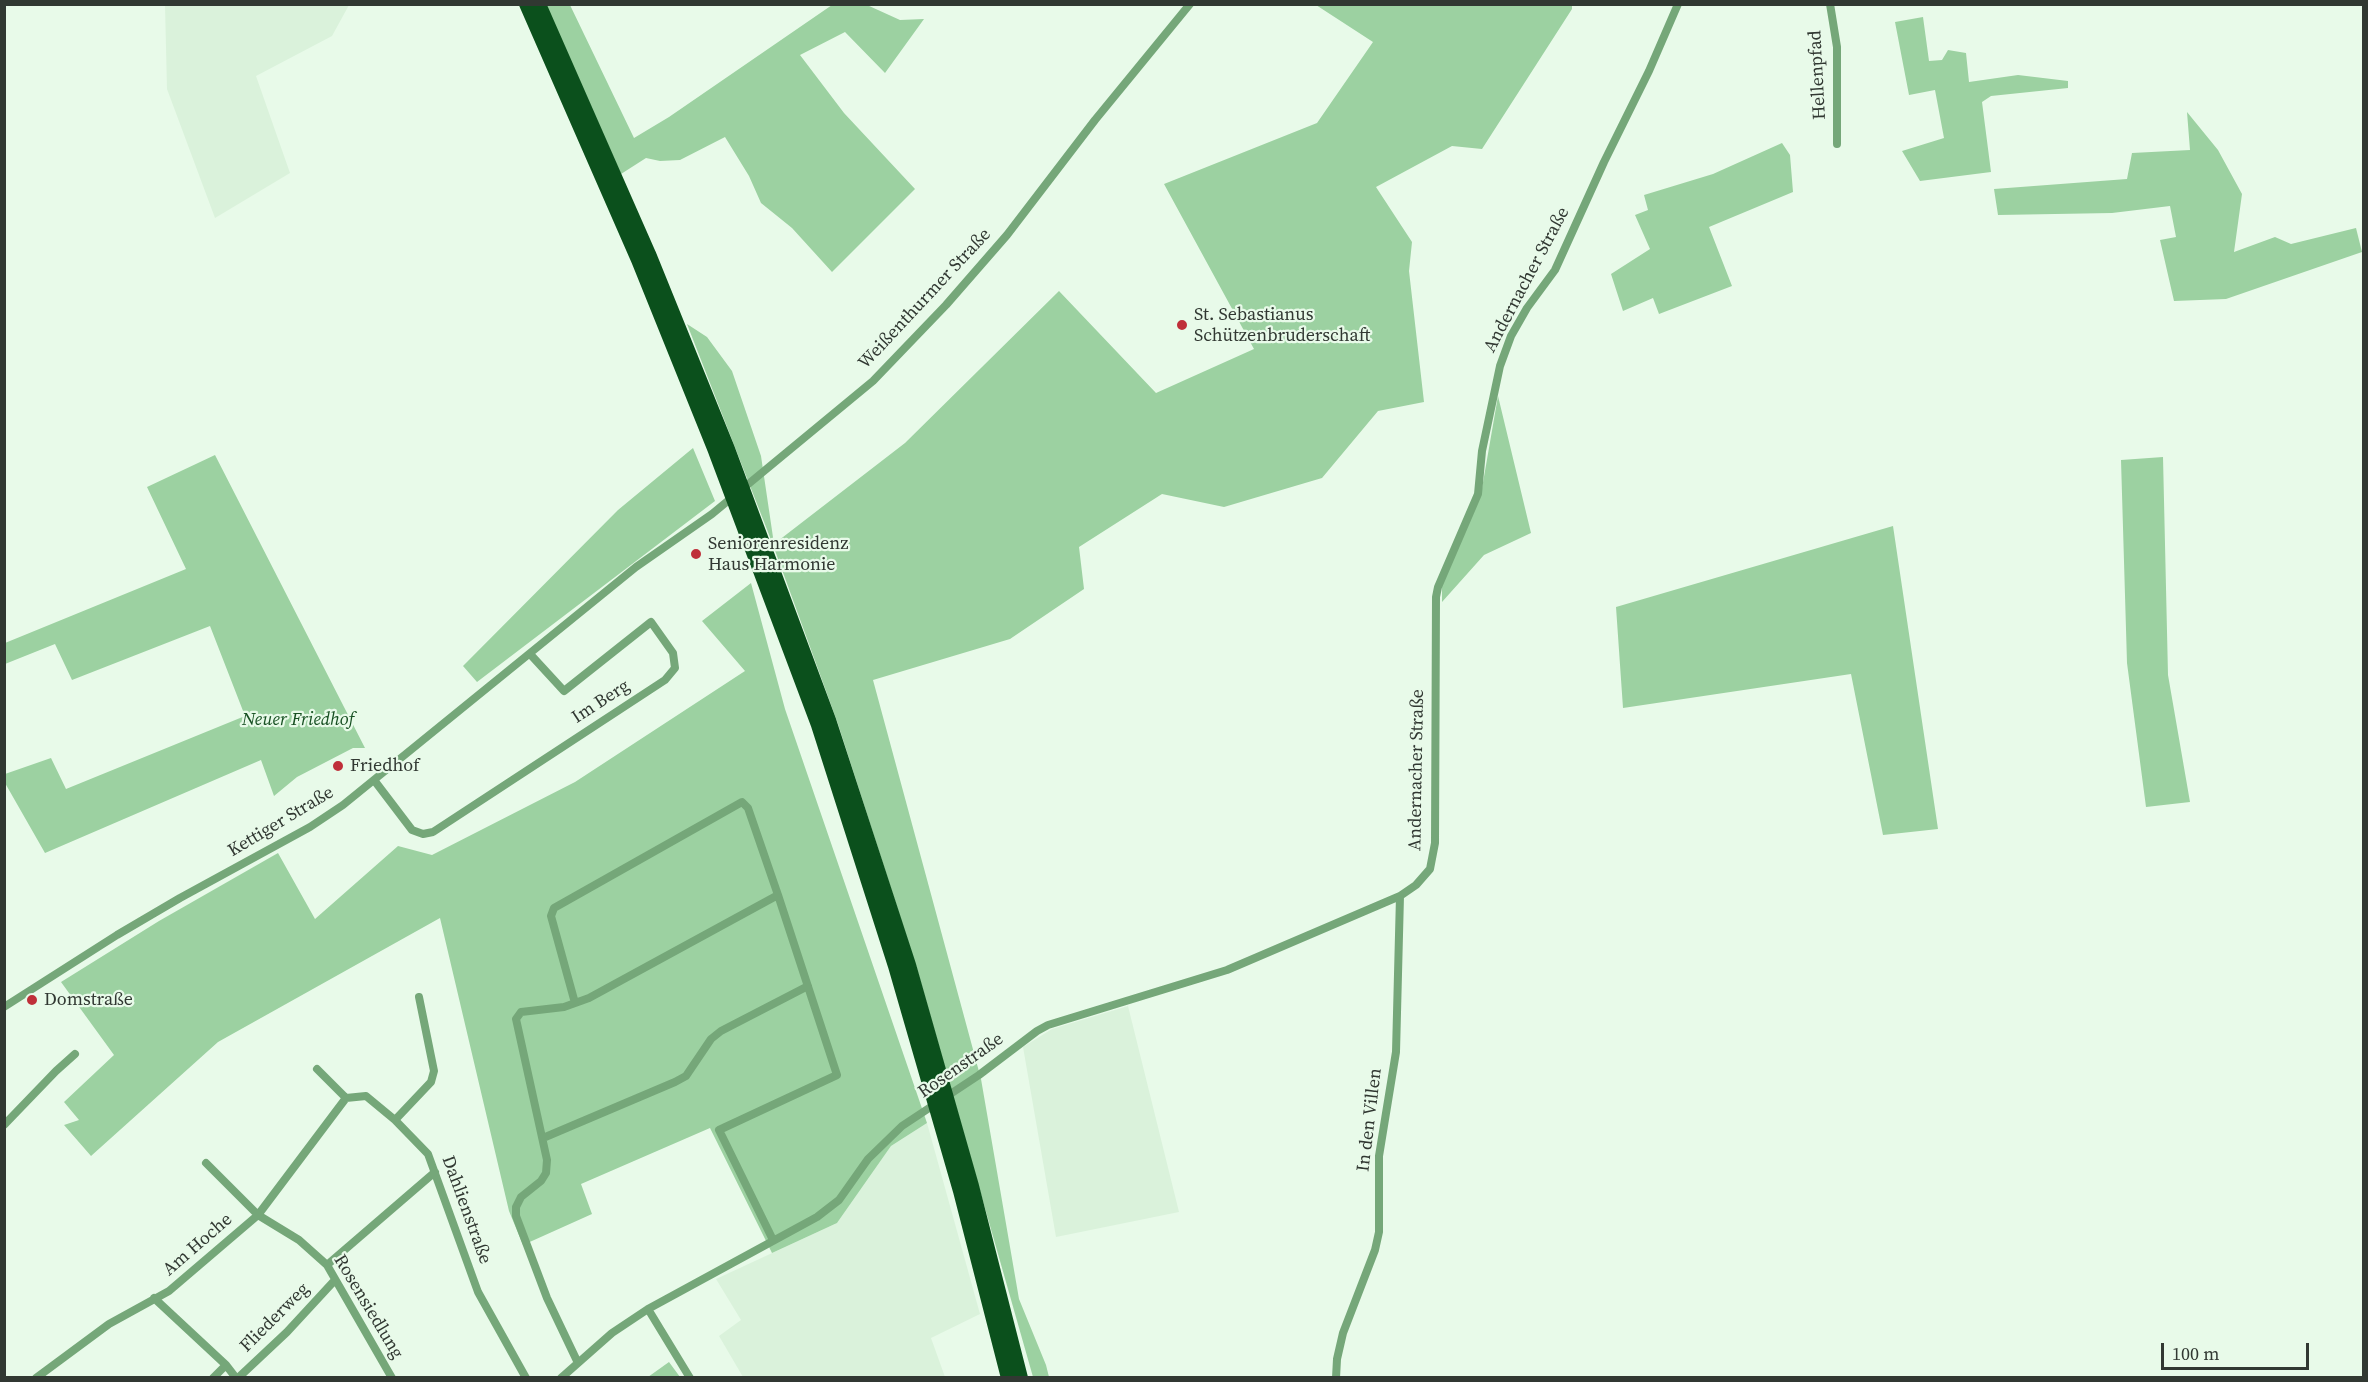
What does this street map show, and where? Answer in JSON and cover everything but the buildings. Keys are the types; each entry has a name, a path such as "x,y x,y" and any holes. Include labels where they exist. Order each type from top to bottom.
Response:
{"highway":[{"path":"526,4 638,260 795,642 895,966 960,1191 1008,1377"},
{"path":"539,4 648,254 728,449 795,642 870,841 909,965 972,1185 1021,1377"}],"street":[{"name":"Weißenthurmer Straße","path":"636,567 712,514 873,381 946,305 1007,235 1095,120 1190,4"},
{"name":"Andernacher Straße","path":"1431,869 1435,843 1436,597 1438,587 1478,494 1482,451 1500,366 1527,308 1555,270 1678,4"},
{"name":"Hellenpfad","path":"1830,4 1837,47 1837,144"},
{"name":"Kettiger Straße","path":"4,1007 171,903 310,827 374,780 636,567"},
{"name":"Im Berg","path":"374,780 412,830 423,834 433,832 664,680 675,668 674,653 651,622 564,691 530,654"},
{"path":"575,1003 551,916 554,908 742,802 748,808 837,1075 719,1130 772,1240"},
{"name":"Rosenstraße","path":"561,1377 612,1333 648,1309 817,1217 839,1200 868,1159 902,1126 979,1075 1048,1025 1227,970 1400,896 1416,885 1431,869"},
{"path":"578,1363 547,1298 516,1216 516,1207 521,1197 546,1173 547,1160 516,1019 520,1012 575,1003 627,978 778,895"},
{"name":"In den Villen","path":"1336,1377 1337,1359 1343,1334 1375,1250 1379,1232 1379,1156 1396,1052 1400,896"},
{"path":"543,1138 681,1079 686,1076 711,1039 808,986"},
{"path":"317,1069 346,1098 366,1096 395,1120 431,1082 434,1071 419,997"},
{"path":"4,1125 75,1054"},
{"name":"Am Hoche","path":"36,1377 109,1324 169,1291 258,1215 346,1098"},
{"name":"Dahlienstraße","path":"395,1120 428,1154 478,1292 526,1377"},
{"name":"Rosensiedlung","path":"206,1163 258,1215 299,1240 327,1265 392,1377"},
{"path":"327,1265 435,1172"},
{"name":"Fliederweg","path":"237,1377 287,1332 335,1280"},
{"path":"154,1298 237,1377"},
{"path":"648,1309 690,1377"},
{"path":"213,1377 226,1365"}],"shaded area":[{"path":"165,5 349,5 332,36 256,76 290,173 215,218 167,89"},
{"path":"1128,1006 1179,1212 1056,1237 1023,1047 1052,1029"},
{"path":"927,1123 980,1314 931,1338 945,1377 743,1377 719,1336 741,1320 716,1279 837,1223 891,1146"}],"green space":[{"path":"546,5 570,5 634,138 669,117 832,5 867,5 900,20 924,19 885,73 845,32 800,55 844,113 915,189 832,272 792,228 761,203 749,176 725,137 680,160 660,161 646,158 621,174"},
{"path":"1316,5 1572,5 1572,9 1482,149 1452,146 1376,187 1412,242 1409,271 1424,402 1378,411 1322,478 1224,507 1162,494 1079,547 1084,589 1010,639 873,680 981,1079 1019,1299 1049,1377 1033,1377 917,969 838,724 773,545 687,324 707,337 732,371 761,456 774,544 905,443 1059,291 1156,393 1254,349 1164,184 1317,123 1373,42"},
{"path":"1923,17 1929,61 1942,60 1948,50 1966,53 1969,82 2018,75 2068,81 2068,88 1991,96 1982,102 1991,172 1920,181 1902,151 1944,138 1935,90 1909,95 1895,22"},
{"path":"2187,112 2218,150 2242,194 2234,252 2275,237 2291,244 2356,228 2362,252 2226,299 2174,301 2160,240 2176,237 2170,206 2112,213 1998,215 1994,189 2127,179 2132,153 2190,150"},
{"path":"1782,143 1790,155 1793,192 1709,227 1732,286 1659,314 1653,298 1623,311 1611,274 1650,249 1635,215 1648,210 1644,195 1713,174"},
{"path":"1498,396 1531,533 1484,555 1442,602 1442,585 1481,494"},
{"path":"693,448 715,501 477,682 463,666 618,510"},
{"name":"Neuer Friedhof","path":"215,455 365,748 353,748 297,777 274,796 261,760 45,853 5,783 5,774 51,758 66,789 245,716 210,626 72,680 55,644 5,664 5,643 186,569 147,487"},
{"path":"2163,457 2168,675 2190,802 2146,807 2127,663 2121,460"},
{"path":"1893,526 1938,829 1883,835 1851,674 1623,708 1616,607"},
{"path":"751,583 785,709 927,1123 891,1146 837,1223 772,1253 710,1128 581,1184 592,1214 523,1245 509,1211 440,918 218,1042 91,1156 64,1125 79,1120 64,1102 114,1055 61,982 159,921 278,853 315,919 398,846 432,855 575,782 745,671 702,621"},
{"path":"669,1362 680,1377 648,1377"}],"place":[{"name":"St. Sebastianus Schützenbruderschaft","path":"1182,325"},
{"name":"Seniorenresidenz Haus Harmonie","path":"696,554"},
{"name":"Friedhof","path":"338,766"},
{"name":"Domstraße","path":"32,1000"}]}
